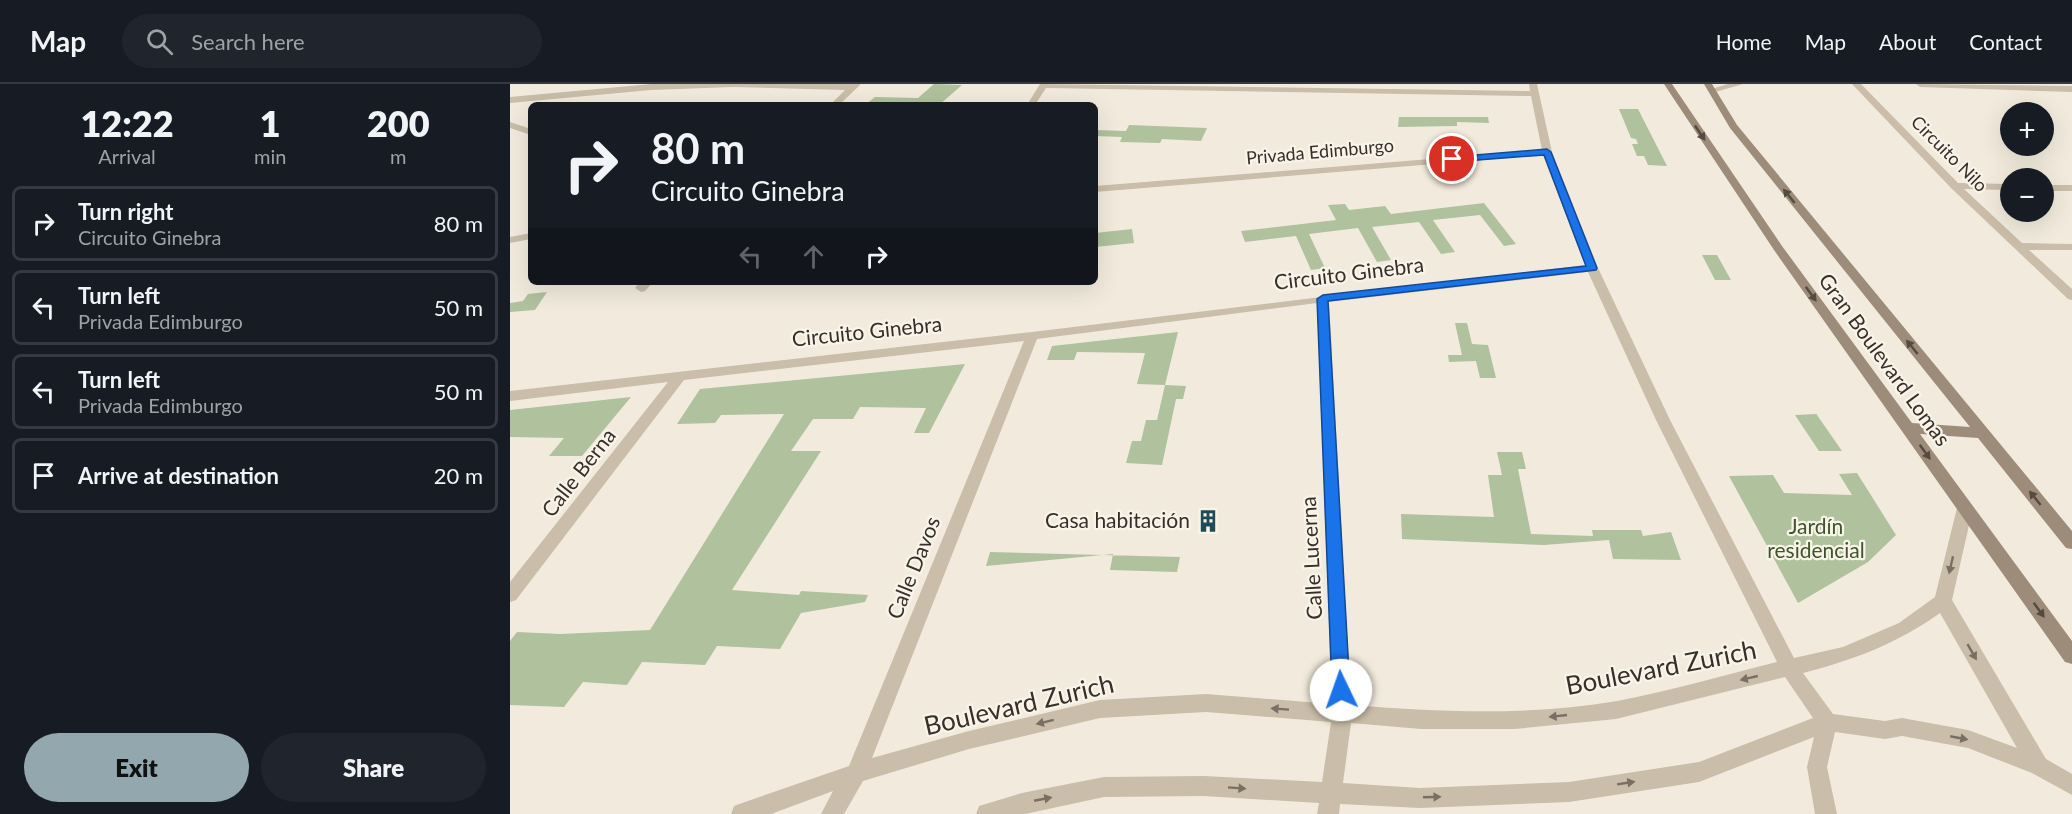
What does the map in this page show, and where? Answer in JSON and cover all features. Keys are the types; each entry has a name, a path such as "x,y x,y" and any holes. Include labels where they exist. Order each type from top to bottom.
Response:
{"main road":[{"name":"Gran Boulevard Lomas","path":"1668,84 1778,248 2072,656"},
{"name":"Gran Boulevard Lomas","path":"1710,87 1733,126 2072,543"},
{"path":"1908,428 1981,433"}],"street":[{"path":"510,100 651,87 733,84 855,86"},
{"path":"1033,102 1044,84 1534,89 1547,152 1592,268 1663,420 1790,669 1827,722 1817,767 1826,814"},
{"path":"1710,87 1739,84"},
{"name":"Circuito Nilo","path":"1856,84 1955,186 2072,296"},
{"path":"1920,84 2072,89"},
{"path":"837,102 855,86"},
{"path":"510,125 528,131"},
{"name":"Privada Edimburgo","path":"1098,189 1547,152"},
{"path":"1955,186 2000,187"},
{"path":"2054,188 2072,188"},
{"path":"510,240 528,237"},
{"path":"2019,246 2072,247"},
{"name":"Circuito Ginebra","path":"510,396 1592,268"},
{"name":"Calle Lucerna","path":"1323,299 1342,713 1329,804"},
{"name":"Calle Davos","path":"832,814 856,773 1032,336"},
{"name":"Calle Berna","path":"510,595 681,375"},
{"path":"1965,508 1943,601 2038,766"},
{"name":"Boulevard Zurich","path":"742,814 856,773 969,740 1100,709 1206,704 1421,720 1526,719 1616,710 1846,654 1875,643 1905,627 1943,601"},
{"path":"987,814 1022,804 1104,787 1204,786 1329,804 1569,792 1699,772 1827,722 1885,730 1902,727 1968,739 2038,766 2072,784"}],"green space":[{"path":"934,84 962,85 942,102 869,102 875,97 918,98"},
{"path":"1619,109 1638,109 1667,166 1648,165 1644,156 1637,156 1632,144 1638,144 1636,139 1631,138"},
{"path":"1399,117 1488,117 1489,123 1457,122 1457,126 1398,127"},
{"path":"1129,125 1207,128 1201,141 1162,139 1160,143 1120,142 1122,137 1098,136 1098,130 1126,131"},
{"path":"1484,203 1516,244 1504,246 1480,215 1433,220 1455,252 1441,254 1419,222 1372,227 1391,260 1377,262 1358,228 1309,234 1325,268 1311,270 1296,236 1245,242 1241,231 1336,220 1328,205 1345,204 1349,210 1385,206 1391,214"},
{"path":"1132,229 1134,243 1098,247 1098,233"},
{"path":"1702,255 1717,255 1731,280 1715,280"},
{"path":"547,292 535,310 510,312 510,303 523,301 528,294"},
{"path":"1455,323 1467,323 1472,344 1488,345 1496,378 1480,378 1476,361 1449,362 1448,355 1462,355"},
{"path":"1178,332 1165,385 1137,384 1145,353 1077,352 1074,360 1047,360 1052,346"},
{"path":"965,364 929,433 914,433 926,408 860,407 853,419 813,419 791,451 821,451 732,590 799,595 801,591 868,595 865,602 801,613 780,649 717,646 705,665 642,662 627,685 583,682 564,707 510,705 510,641 517,632 560,634 650,630 784,414 721,415 715,423 677,424 700,389"},
{"path":"1165,385 1186,386 1183,399 1176,399 1162,465 1126,463 1132,441 1141,441 1146,420 1157,420"},
{"path":"631,397 582,456 549,456 564,438 510,437 510,410"},
{"path":"1817,414 1842,451 1819,451 1795,415"},
{"path":"1497,452 1522,452 1526,469 1518,469 1531,534 1593,536 1592,530 1641,530 1643,536 1671,532 1681,560 1613,559 1609,540 1544,545 1402,539 1401,514 1494,517 1488,475 1502,475"},
{"name":"Jardín residencial","path":"1857,473 1896,535 1868,562 1798,603 1729,476 1773,475 1784,493 1852,495 1839,474"},
{"path":"990,552 1103,555 986,566"},
{"path":"1113,555 1180,557 1177,572 1110,570"}],"place":[{"name":"Casa habitación","path":"1208,521"}],"route":[{"path":"1341,690 1323,299 1592,268 1547,152 1452,159"}]}
